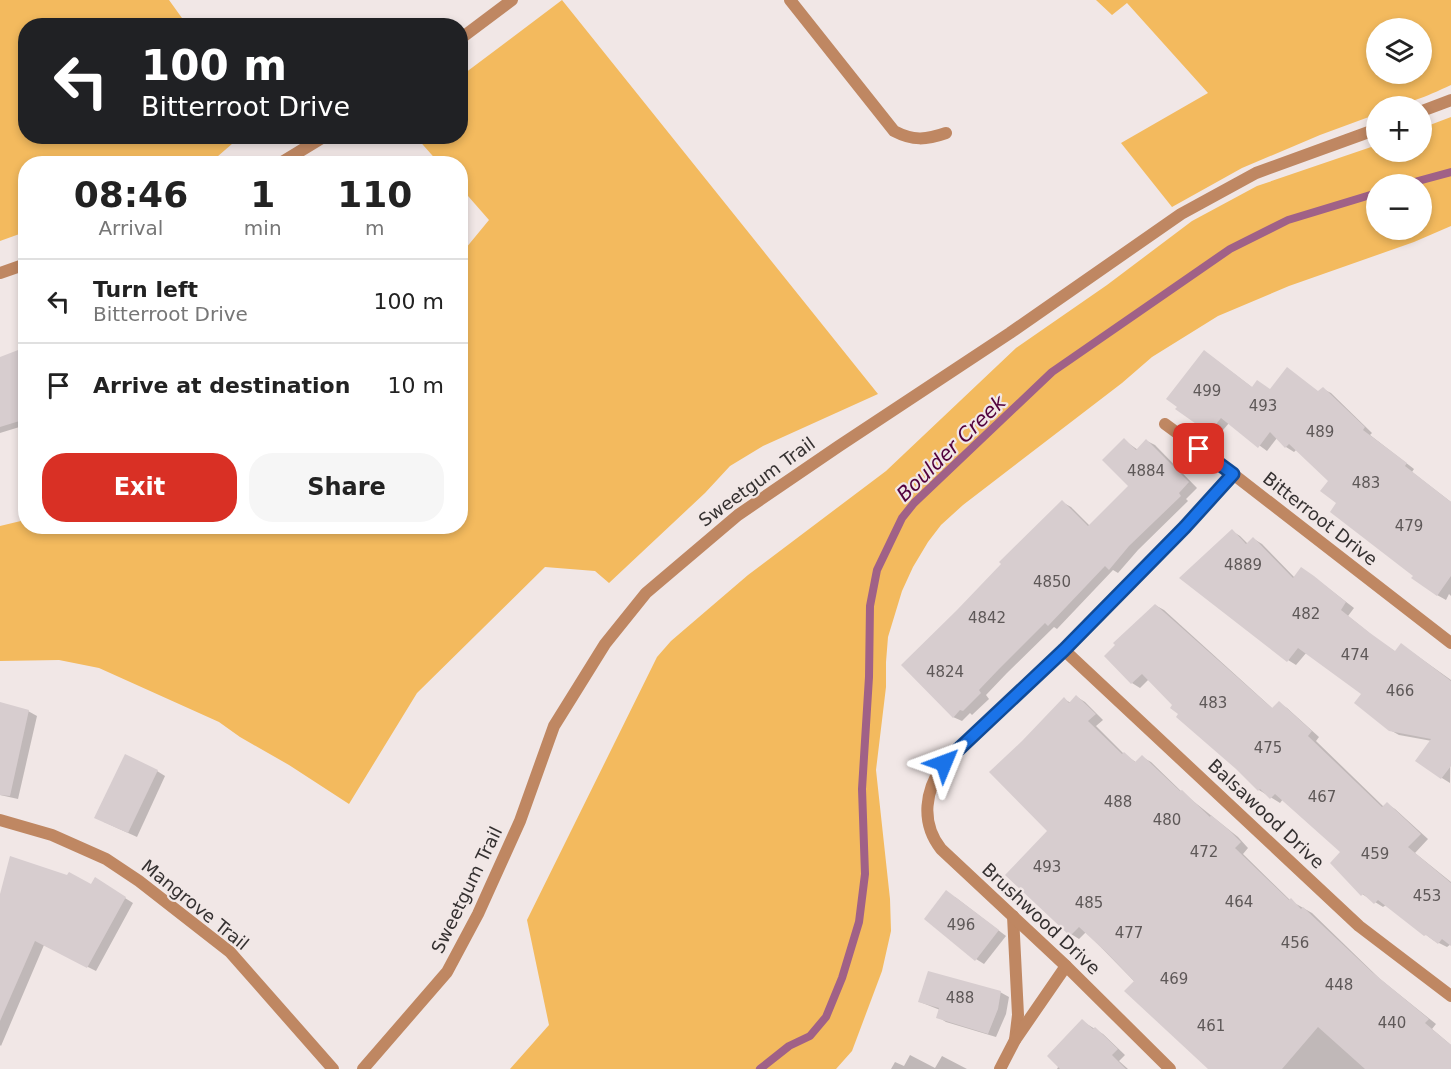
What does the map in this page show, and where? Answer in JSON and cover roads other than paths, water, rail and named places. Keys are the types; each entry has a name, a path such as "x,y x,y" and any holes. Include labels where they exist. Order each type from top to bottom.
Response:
{"street":[{"path":"468,33 512,0"},
{"path":"790,0 894,131 907,138 917,139 946,133"},
{"path":"1432,107 1451,100"},
{"name":"Sweetgum Trail","path":"363,1069 447,972 478,914 520,821 554,726 605,644 646,593 738,515 1010,333 1181,214 1256,174 1366,133"},
{"path":"292,156 312,144"},
{"path":"0,273 18,267"},
{"name":"Bitterroot Drive","path":"1166,424 1451,643"},
{"path":"1064,650 1185,527 1233,474"},
{"name":"Brushwood Drive","path":"1064,650 950,757 934,777 927,806 929,827 934,840 959,867 1066,966 1170,1069"},
{"name":"Balsawood Drive","path":"1064,650 1359,926 1451,996"},
{"name":"Mangrove Trail","path":"0,820 52,834 106,859 138,881 230,952 333,1069"},
{"path":"1012,916 1018,1015 1015,1040"},
{"path":"1000,1069 1015,1040 1066,966"}],"waterway":[{"name":"Boulder Creek","path":"1432,177 1451,172"},
{"name":"Boulder Creek","path":"760,1069 789,1046 810,1036 826,1017 842,978 859,922 865,874 862,789 869,677 870,606 877,570 902,518 914,503 1052,372 1230,249 1288,220 1366,196"}]}
